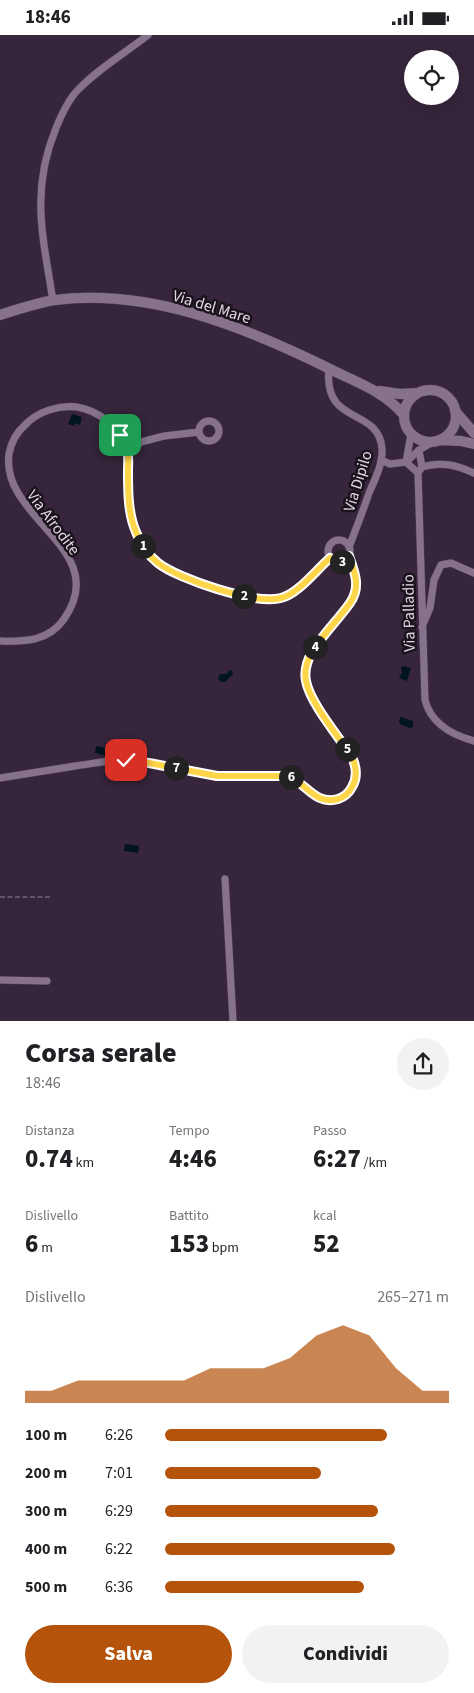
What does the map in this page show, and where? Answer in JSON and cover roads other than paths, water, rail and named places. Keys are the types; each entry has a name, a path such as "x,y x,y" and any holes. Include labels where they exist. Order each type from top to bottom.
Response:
{"main road":[{"name":"Via del Mare","path":"0,315 53,301 77,298 101,298 149,304 190,312 254,335 376,390 393,403 404,415"},
{"name":"Via del Mare","path":"376,390 400,394 418,393"},
{"path":"474,433 455,411 452,403 441,393 433,390 418,393 408,402 404,415 407,428 417,439 425,441 454,440 474,444"},
{"path":"436,441 447,435 453,428 455,411"}],"street":[{"path":"53,301 40,216 43,168 52,139 66,106 77,91 148,35"},
{"name":"Via Dipilo","path":"329,369 328,384 332,397 341,407 364,420 376,431 382,446 381,460 354,534 348,545"},
{"name":"Via Afrodite","path":"0,641 30,641 39,639 54,631 66,616 74,598 74,574 66,556 57,543 24,507 13,489 7,463 10,448 24,425 36,416 50,410 67,407 85,409 110,423 120,435 128,453 129,491 134,528 147,551 169,571 254,599 271,600 280,599 292,593 330,558"},
{"path":"128,453 141,442 164,436 199,432"},
{"path":"406,462 411,434"},
{"path":"120,435 141,442"},
{"path":"381,460 390,464 406,462 420,449 436,441"},
{"name":"Via Palladio","path":"420,449 423,690 427,708 435,720 446,730 474,741"},
{"path":"406,462 420,470 435,464 448,463 474,473"},
{"path":"0,778 126,760 217,776 286,776 295,779 320,799 333,800 346,795 355,780 355,763 312,697 305,676 306,665 313,650 355,596 357,589 348,545 337,541 331,544 328,551 330,558 336,562 341,562 349,556"},
{"path":"422,627 430,608 434,580 441,565 452,563 474,573"},
{"path":"225,879 233,1021"},
{"path":"0,980 47,981"}],"water":[{"path":"72,414 82,417 80,425 75,423 74,426 68,424"},
{"path":"402,666 411,668 407,681 399,678"},
{"path":"230,670 233,674 225,682 221,682 218,679 220,674 226,674"},
{"path":"401,717 413,721 413,727 410,728 400,724 399,720"},
{"path":"96,746 109,749 108,756 95,753"},
{"path":"125,844 139,846 138,853 124,851"}]}
